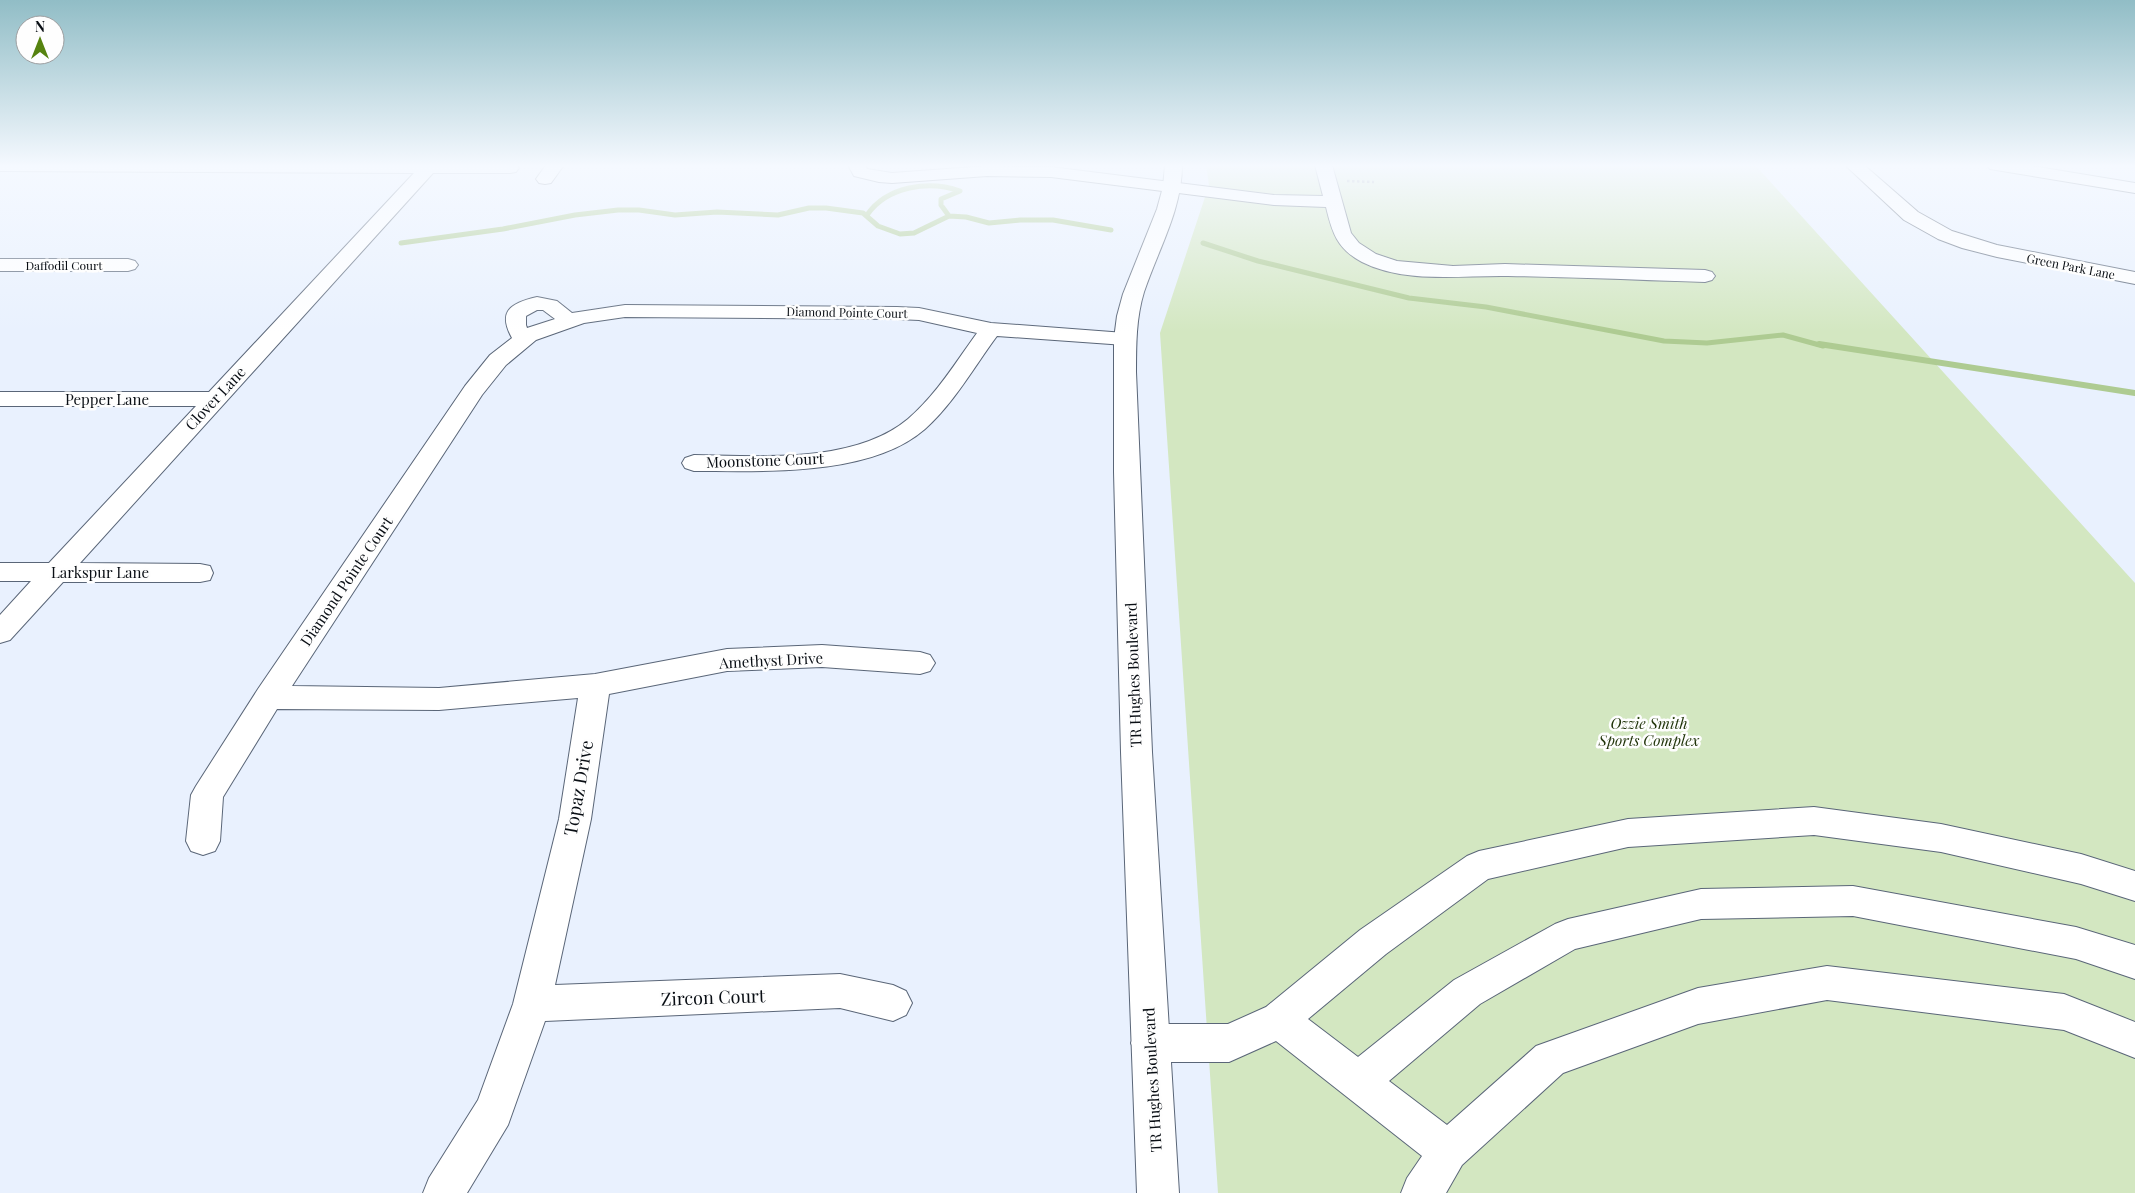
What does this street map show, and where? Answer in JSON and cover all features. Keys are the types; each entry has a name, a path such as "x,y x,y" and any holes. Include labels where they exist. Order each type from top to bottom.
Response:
{"street":[{"name":"Clover Lane","path":"0,633 379,221"},
{"name":"TR Hughes Boulevard","path":"1158,1193 1133,688 1125,339 1128,312 1162,221"},
{"path":"1339,221 1342,233 1352,247 1369,258 1394,266 1453,272 1505,270 1705,276"},
{"name":"Green Park Lane","path":"1919,221 1945,235 1969,244 2135,278"},
{"name":"Daffodil Court","path":"0,265 128,265"},
{"name":"Diamond Pointe Court","path":"204,841 207,795 269,697 474,391 498,360 528,335 581,317 625,311 860,311 918,314 991,329 1125,339"},
{"name":"Moonstone Court","path":"694,463 783,463 851,455 892,440 915,425 932,407 991,329"},
{"name":"Pepper Lane","path":"0,399 214,399"},
{"name":"Larkspur Lane","path":"0,572 200,573"},
{"name":"Amethyst Drive","path":"595,685 727,660 822,656 920,663"},
{"path":"269,697 439,699 595,685"},
{"name":"Topaz Drive","path":"444,1193 494,1111 532,1004 575,819 595,685"},
{"path":"1150,1043 1230,1043 1279,1020 1373,942 1479,866 1628,833 1814,821 1941,838 2081,869 2135,886"},
{"path":"1358,1082 1467,992 1568,935 1701,904 1853,901 2076,943 2135,962"},
{"path":"1422,1193 1448,1151 1550,1059 1698,1006 1827,983 2064,1012 2135,1040"},
{"name":"Zircon Court","path":"532,1004 840,991 893,1002"},
{"path":"1279,1020 1448,1151"}],"green space":[{"name":"Ozzie Smith Sports Complex","path":"1197,221 1806,221 2135,583 2135,1193 1218,1193 1160,333"}],"waterway":[{"path":"401,243 503,229 546,221"},
{"path":"872,221 878,226 900,234 914,233 939,221"},
{"path":"980,221 989,223 1013,221"},
{"path":"1057,221 1111,230"},
{"path":"1203,243 1258,261 1409,298 1486,307 1664,341 1707,343 1783,335 1823,346"},
{"path":"1819,344 2135,393"}]}
